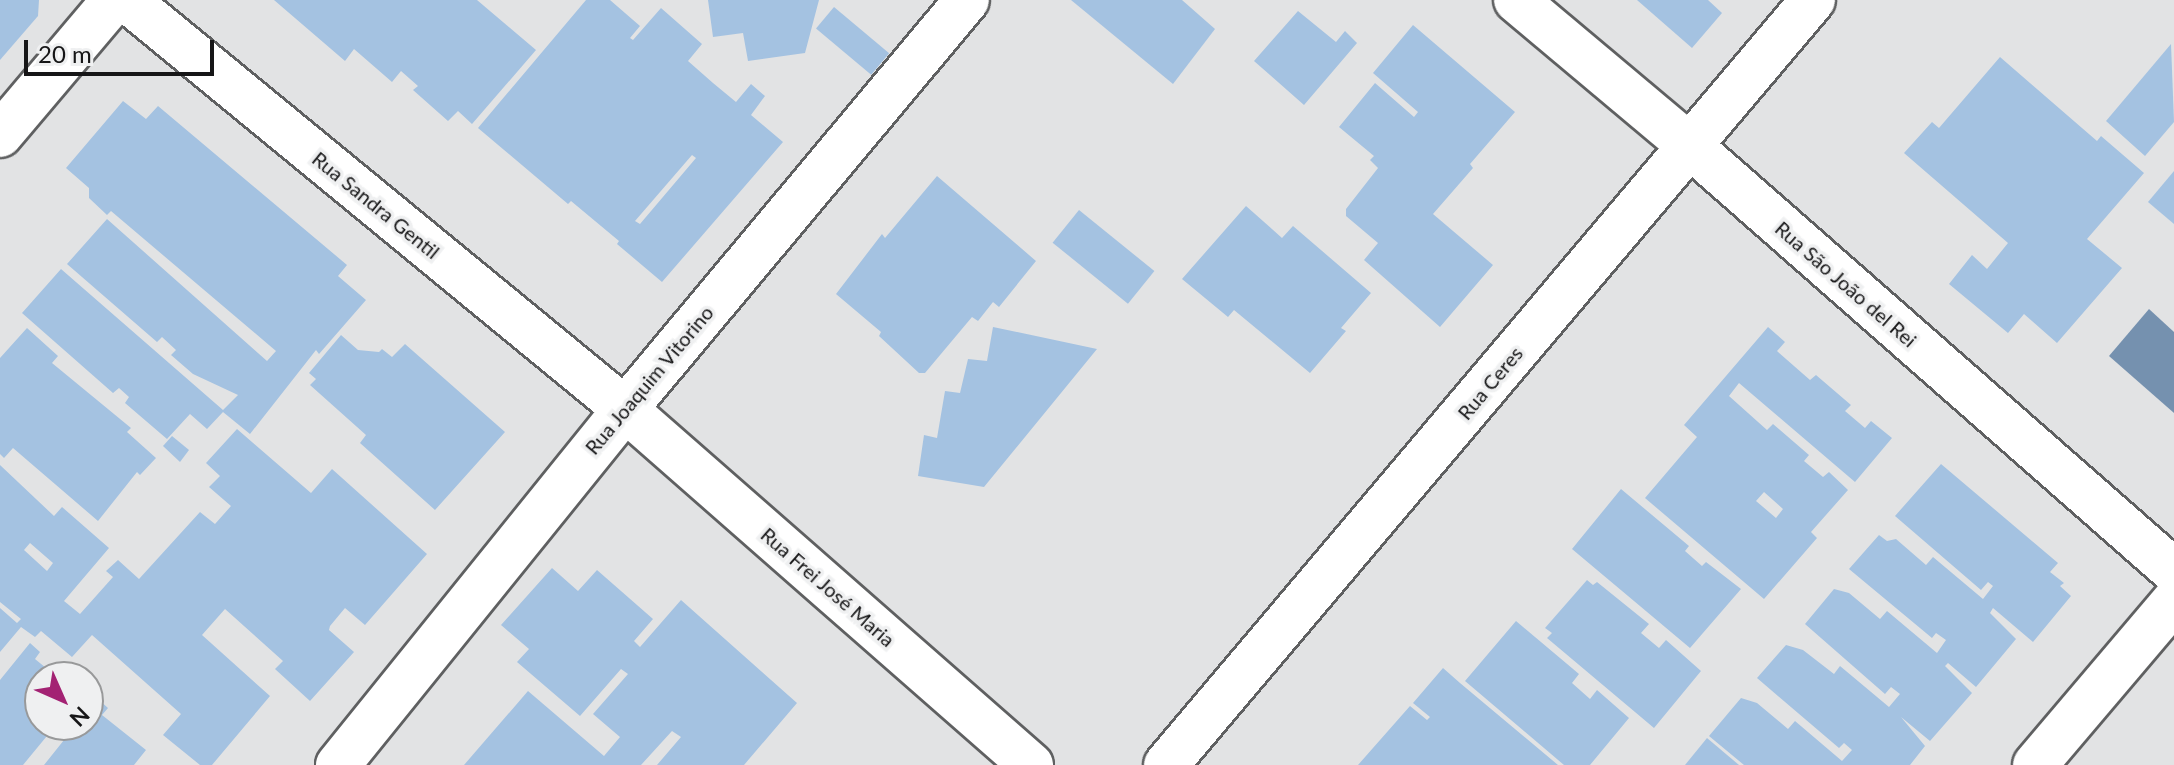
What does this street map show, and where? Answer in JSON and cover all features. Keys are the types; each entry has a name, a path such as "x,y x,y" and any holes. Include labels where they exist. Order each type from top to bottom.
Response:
{"street":[{"path":"0,135 114,0"},
{"name":"Rua Sandra Gentil","path":"127,0 625,409"},
{"name":"Rua Joaquim Vitorino","path":"338,765 625,409 967,0"},
{"name":"Rua São João del Rei","path":"1516,0 1690,146 2174,571"},
{"name":"Rua Ceres","path":"1166,765 1813,0"},
{"name":"Rua Frei José Maria","path":"625,409 1031,765"},
{"path":"2035,765 2174,601"}],"water":[{"path":"2149,309 2174,332 2174,413 2109,356"}],"building":[{"path":"0,0 39,0 38,16 0,60"},
{"path":"274,0 477,0 536,50 472,124 458,111 448,121 413,90 418,86 401,71 392,82 354,49 345,61"},
{"path":"586,0 610,0 640,26 630,38 633,40 661,8 702,44 688,61 713,83 736,102 751,84 765,96 751,115 783,142 662,282 617,244 619,241 571,201 568,204 478,128","holes":["692,155 696,158 640,224 635,221"]},
{"path":"708,0 819,0 805,53 748,61 743,33 713,37"},
{"path":"1071,0 1182,0 1215,29 1173,84"},
{"path":"1637,0 1708,0 1722,13 1692,48"},
{"path":"834,7 889,53 871,75 816,28"},
{"path":"1298,11 1336,42 1345,31 1357,43 1304,105 1254,61"},
{"path":"1413,25 1515,112 1470,164 1473,168 1433,214 1493,265 1440,327 1364,260 1378,243 1346,216 1346,209 1378,168 1370,160 1374,156 1339,127 1375,83 1414,117 1418,112 1373,73"},
{"path":"2171,44 2174,122 2145,156 2106,121"},
{"path":"2000,57 2097,141 2101,136 2144,173 2087,239 2122,268 2057,343 2024,314 2008,333 1949,284 1972,255 1987,269 2008,243 1904,153 1932,122 1939,128"},
{"path":"123,101 146,119 158,106 347,265 338,276 366,300 319,354 316,350 250,434 223,412 207,429 190,414 167,439 125,403 129,397 119,388 113,393 22,313 61,269 223,410 238,395 193,374 171,355 176,350 162,337 157,342 67,264 107,219 267,361 276,351 111,211 107,215 89,198 89,188 66,168"},
{"path":"2174,171 2174,224 2148,202"},
{"path":"937,176 1036,261 999,307 993,302 978,321 972,317 925,373 919,373 879,336 881,332 836,294 882,234 885,238"},
{"path":"1246,206 1282,238 1293,226 1371,293 1341,328 1346,331 1310,373 1234,310 1228,317 1182,279"},
{"path":"1079,210 1154,271 1128,304 1053,243"},
{"path":"993,327 1097,349 984,487 918,476 924,435 937,438 945,391 960,393 968,359 987,361"},
{"path":"1768,327 1785,342 1777,351 1810,380 1816,375 1851,405 1845,411 1865,428 1871,421 1892,438 1855,482 1739,383 1729,396 1767,430 1773,424 1809,455 1804,461 1823,477 1829,472 1848,490 1811,532 1817,538 1764,599 1645,498 1697,437 1684,425","holes":["1764,492 1783,509 1776,518 1756,501"]},
{"path":"27,328 58,356 52,363 131,428 127,432 156,458 140,475 137,472 98,521 13,448 4,458 0,454 0,358"},
{"path":"341,335 358,350 379,352 382,349 392,357 405,344 505,432 435,510 360,443 366,435 310,385 316,379 309,373"},
{"path":"237,429 311,493 332,469 427,554 365,625 345,608 330,626 329,630 354,652 310,701 275,669 283,661 225,609 202,635 270,696 212,765 200,765 163,735 181,714 92,635 72,657 41,631 35,637 21,627 0,652 0,608 17,623 21,619 0,602 0,465 54,516 62,507 109,548 64,601 80,614 113,577 106,571 118,560 139,579 200,512 215,524 231,506 209,487 220,476 206,463","holes":["30,543 53,563 47,571 24,550"]},
{"path":"172,436 189,450 180,462 163,446"},
{"path":"1941,464 2058,563 2050,572 2064,583 2060,586 2071,596 2033,642 1993,608 1990,613 2016,639 1976,687 1948,663 1945,666 1972,693 1930,741 1901,717 1925,746 1910,765 1744,765 1709,736 1741,698 1757,703 1788,729 1795,721 1842,761 1852,750 1844,743 1839,748 1757,678 1786,645 1803,650 1834,674 1840,666 1889,707 1900,694 1891,687 1885,694 1805,624 1834,589 1849,593 1880,619 1887,611 1937,653 1946,640 1936,633 1932,638 1849,569 1879,535 1887,541 1896,539 1926,565 1933,557 1983,599 1993,586 1988,582 1981,590 1895,516"},
{"path":"1621,489 1689,546 1685,551 1702,566 1706,562 1741,589 1690,648 1572,549"},
{"path":"552,568 578,591 597,570 653,619 634,641 640,647 681,600 797,703 744,765 657,765 681,737 672,731 641,765 464,765 528,691 604,756 620,737 593,714 628,674 621,669 580,716 517,662 529,649 501,625"},
{"path":"1587,580 1593,585 1597,582 1649,624 1641,633 1659,648 1666,640 1701,671 1654,728 1547,638 1552,633 1545,628"},
{"path":"1516,621 1579,674 1572,683 1590,699 1597,690 1629,718 1590,765 1564,765 1465,681"},
{"path":"30,643 40,652 35,659 37,661 24,661 24,741 43,741 23,765 0,765 0,680"},
{"path":"1443,668 1558,765 1358,765 1410,706 1427,720 1430,717 1413,703"},
{"path":"104,717 146,750 134,765 44,765 63,741 104,741"},
{"path":"1707,738 1739,765 1685,765"}]}
